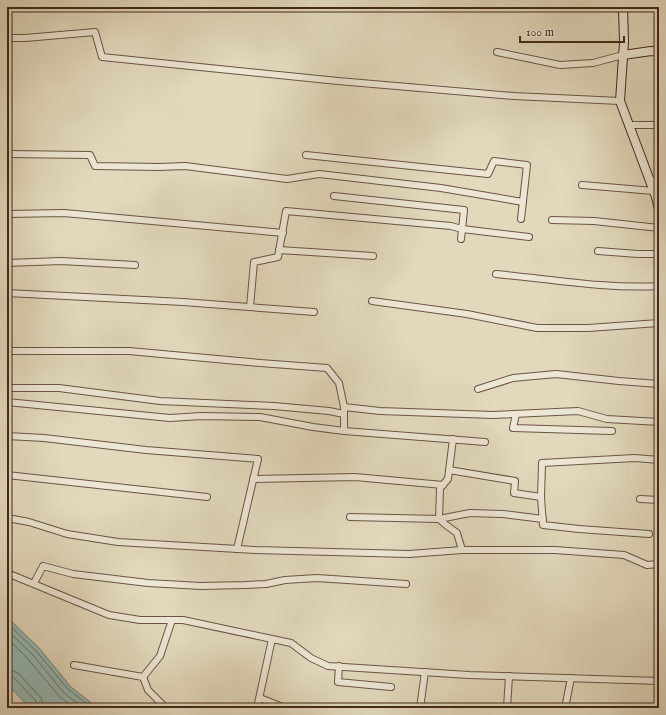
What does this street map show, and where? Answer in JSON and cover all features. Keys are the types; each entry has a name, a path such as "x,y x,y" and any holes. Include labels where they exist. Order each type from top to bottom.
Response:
{"street":[{"path":"623,7 624,42 620,101 654,191 659,210"},
{"path":"7,38 25,38 95,32 102,57 346,82 514,96 620,101"},
{"path":"497,52 560,65 593,63 623,55 651,51 659,52"},
{"path":"628,125 659,125"},
{"path":"7,154 90,155 95,166 159,168 185,166 287,179 319,174 441,188 523,202"},
{"path":"306,155 488,174 494,161 527,165 521,219"},
{"path":"650,181 659,180"},
{"path":"582,185 654,191"},
{"path":"334,196 464,210 461,239"},
{"path":"250,307 254,262 278,257 286,211 451,226 462,229 529,237"},
{"path":"7,214 64,213 283,233"},
{"path":"552,220 594,221 659,228"},
{"path":"279,250 374,256"},
{"path":"598,251 659,254"},
{"path":"7,263 61,261 135,265"},
{"path":"496,274 588,284 640,287 659,286"},
{"path":"7,293 314,312"},
{"path":"372,301 467,314 537,328 588,328 659,323"},
{"path":"7,351 129,351 327,368 339,383 344,410 344,431"},
{"path":"478,389 513,378 556,374 659,384"},
{"path":"7,388 59,388 160,401 274,406 329,411 344,410 493,415 578,411 607,418 659,422"},
{"path":"7,402 170,418 201,416 260,417 312,427 344,431 485,442"},
{"path":"516,414 514,428 612,431"},
{"path":"7,436 44,438 146,450 258,459 237,549"},
{"path":"439,519 440,488 448,479 453,439"},
{"path":"649,534 543,525 541,497 542,464 635,458 659,460"},
{"path":"450,470 516,480 514,493 541,497"},
{"path":"7,474 207,497"},
{"path":"253,479 355,477 443,485"},
{"path":"640,499 659,500"},
{"path":"350,517 439,519 470,513 503,514 543,519"},
{"path":"7,518 30,522 67,534 118,542 237,549 409,554 462,550 563,550 624,555 647,565 659,564"},
{"path":"439,519 457,533 462,550"},
{"path":"34,583 44,566 73,574 148,583 202,586 245,586 285,580 317,578 406,584"},
{"path":"7,573 109,615 140,620 183,620 291,643 311,658 328,666 509,676 659,681"},
{"path":"143,677 160,656 172,620"},
{"path":"257,708 272,639"},
{"path":"74,665 143,677"},
{"path":"339,666 338,682 391,687"},
{"path":"420,708 425,672"},
{"path":"506,708 509,676"},
{"path":"143,677 148,690 166,708"},
{"path":"565,708 571,678"},
{"path":"260,698 285,708"},
{"path":"158,700 158,708"}],"water":[{"path":"7,617 39,648 71,687 98,708 30,708 7,684"}]}
